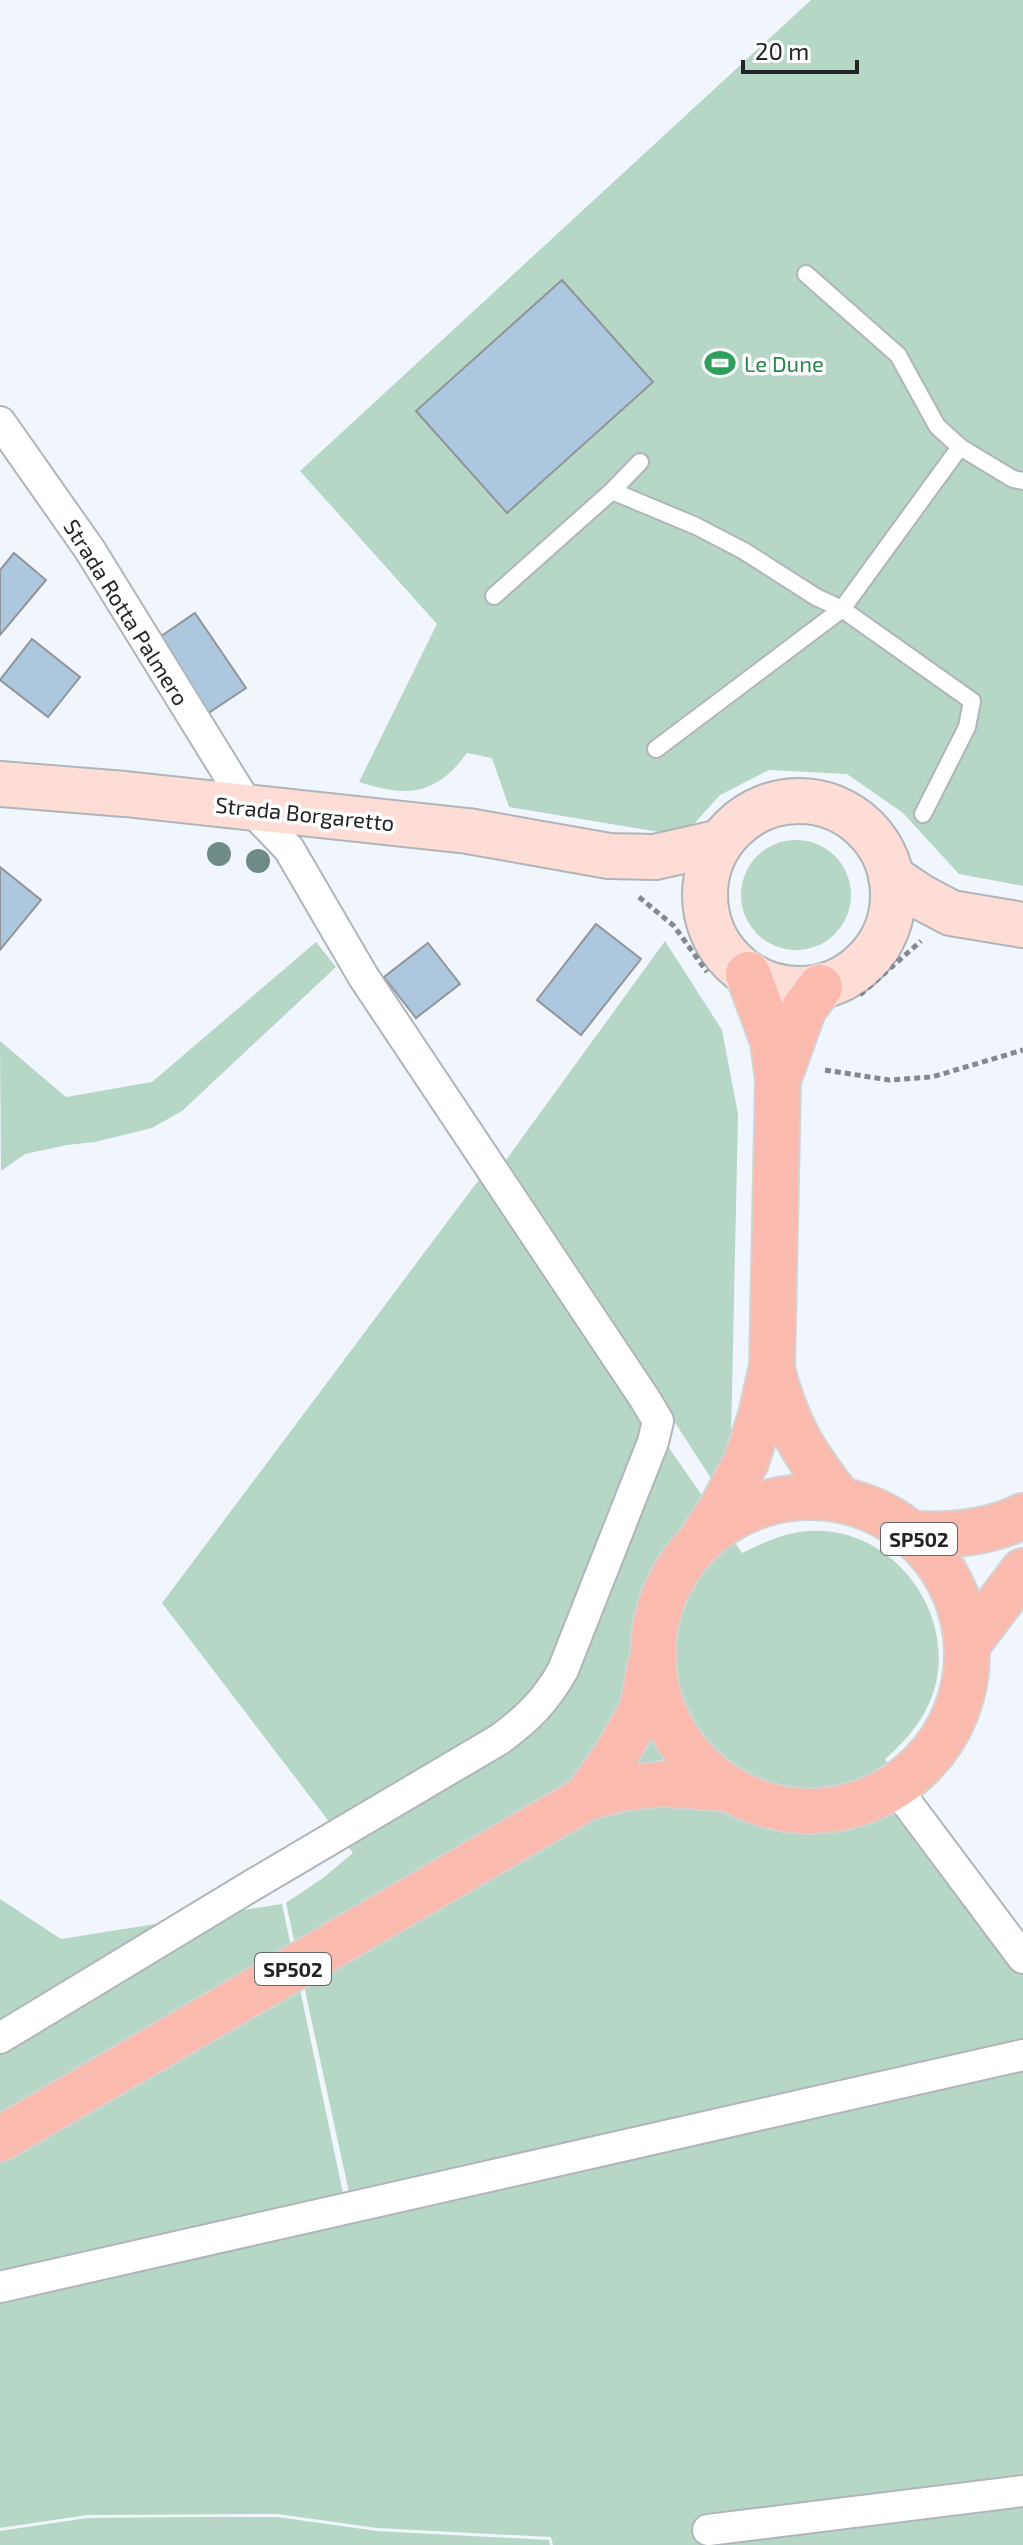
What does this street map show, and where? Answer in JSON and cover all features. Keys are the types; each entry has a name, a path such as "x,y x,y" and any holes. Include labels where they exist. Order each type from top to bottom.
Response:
{"main road":[{"path":"731,978 797,1075"},
{"path":"697,1545 746,1462 761,1415 772,1366 804,1008 837,993"},
{"path":"772,1366 782,1406 798,1443 839,1498"},
{"name":"SP502","path":"586,1798 616,1755 642,1709 658,1614 673,1577 697,1545 720,1524 747,1509 777,1500 807,1496 839,1498 879,1511 914,1534 942,1565 960,1603 968,1644 965,1686 951,1726 927,1760 895,1787 855,1805 811,1812 767,1806 727,1789 701,1769 665,1716 656,1685 652,1653"},
{"name":"SP502","path":"914,1534 964,1534 989,1529 1023,1516"},
{"path":"968,1644 1023,1571"},
{"name":"SP502","path":"0,2139 586,1798 624,1788 662,1784 727,1789"}],"street":[{"name":"Strada Rotta Palmero","path":"0,422 90,550 248,806 289,849 363,976 658,1421 653,1442 563,1670 550,1694 528,1718 500,1739 0,2038"},
{"name":"Strada Borgaretto","path":"0,784 248,806 468,831 609,856 655,857 721,842"},
{"path":"922,925 893,904 891,877 884,855 868,831 848,813 815,802 790,801 766,806 746,817 721,842 707,874 706,912 713,933 733,962 731,978 780,987 837,993 850,974 868,958 922,925 1023,925"},
{"name":"Strada Borgaretto","path":"609,856 649,874 706,912"},
{"path":"891,877 921,897 922,925"},
{"path":"895,1787 1023,1958"},
{"path":"0,2287 1023,2055"},
{"path":"708,2530 1023,2491"}],"lane":[{"path":"806,274 898,355 937,426 960,447 1013,479 1023,481"},
{"path":"656,749 842,609 960,447"},
{"path":"494,596 612,491 640,462"},
{"path":"612,491 696,526 744,551 816,597 842,609 972,701 967,727 923,814"}],"path":[{"path":"634,893 731,978"},
{"path":"837,993 886,974 906,952 922,925"},
{"path":"797,1075 889,1080 932,1077 1023,1050"}],"green space":[{"name":"Le Dune","path":"811,0 1023,0 1023,886 959,874 903,813 847,774 769,770 720,795 683,836 509,807 492,758 467,753 444,778 420,789 392,790 359,782 437,624 300,471"},
{"path":"796,840 817,845 835,856 846,874 851,895 846,916 835,934 817,945 796,950 775,945 757,934 746,916 741,895 746,874 757,856 775,845"},
{"path":"665,941 722,1030 738,1114 731,1437 714,1483 506,1160"},
{"path":"316,942 336,967 182,1111 152,1128 25,1154 1,1171 0,1041 66,1097 152,1082"},
{"path":"481,1177 742,1553 792,1533 838,1533 864,1541 887,1555 906,1573 922,1595 938,1645 938,1672 931,1698 920,1720 885,1759 1023,1958 1023,2043 350,2197 286,1903 353,1853 162,1603"},
{"path":"0,1899 61,1939 282,1904 344,2198 0,2277"},
{"path":"1023,2069 1023,2545 553,2545 551,2537 377,2528 277,2514 87,2515 0,2528 0,2301"},
{"path":"277,2517 377,2531 549,2540 550,2545 0,2545 0,2531 87,2518"}],"building":[{"path":"562,280 653,382 507,513 416,411"},
{"path":"14,553 46,580 0,635 0,570"},
{"path":"195,613 246,688 207,714 157,639"},
{"path":"32,639 80,677 48,717 0,680"},
{"path":"0,867 41,900 0,950"},
{"path":"596,924 641,959 581,1035 537,1000"},
{"path":"428,943 460,984 416,1018 384,977"}],"place":[{"name":"Le Dune","path":"720,363"}]}
